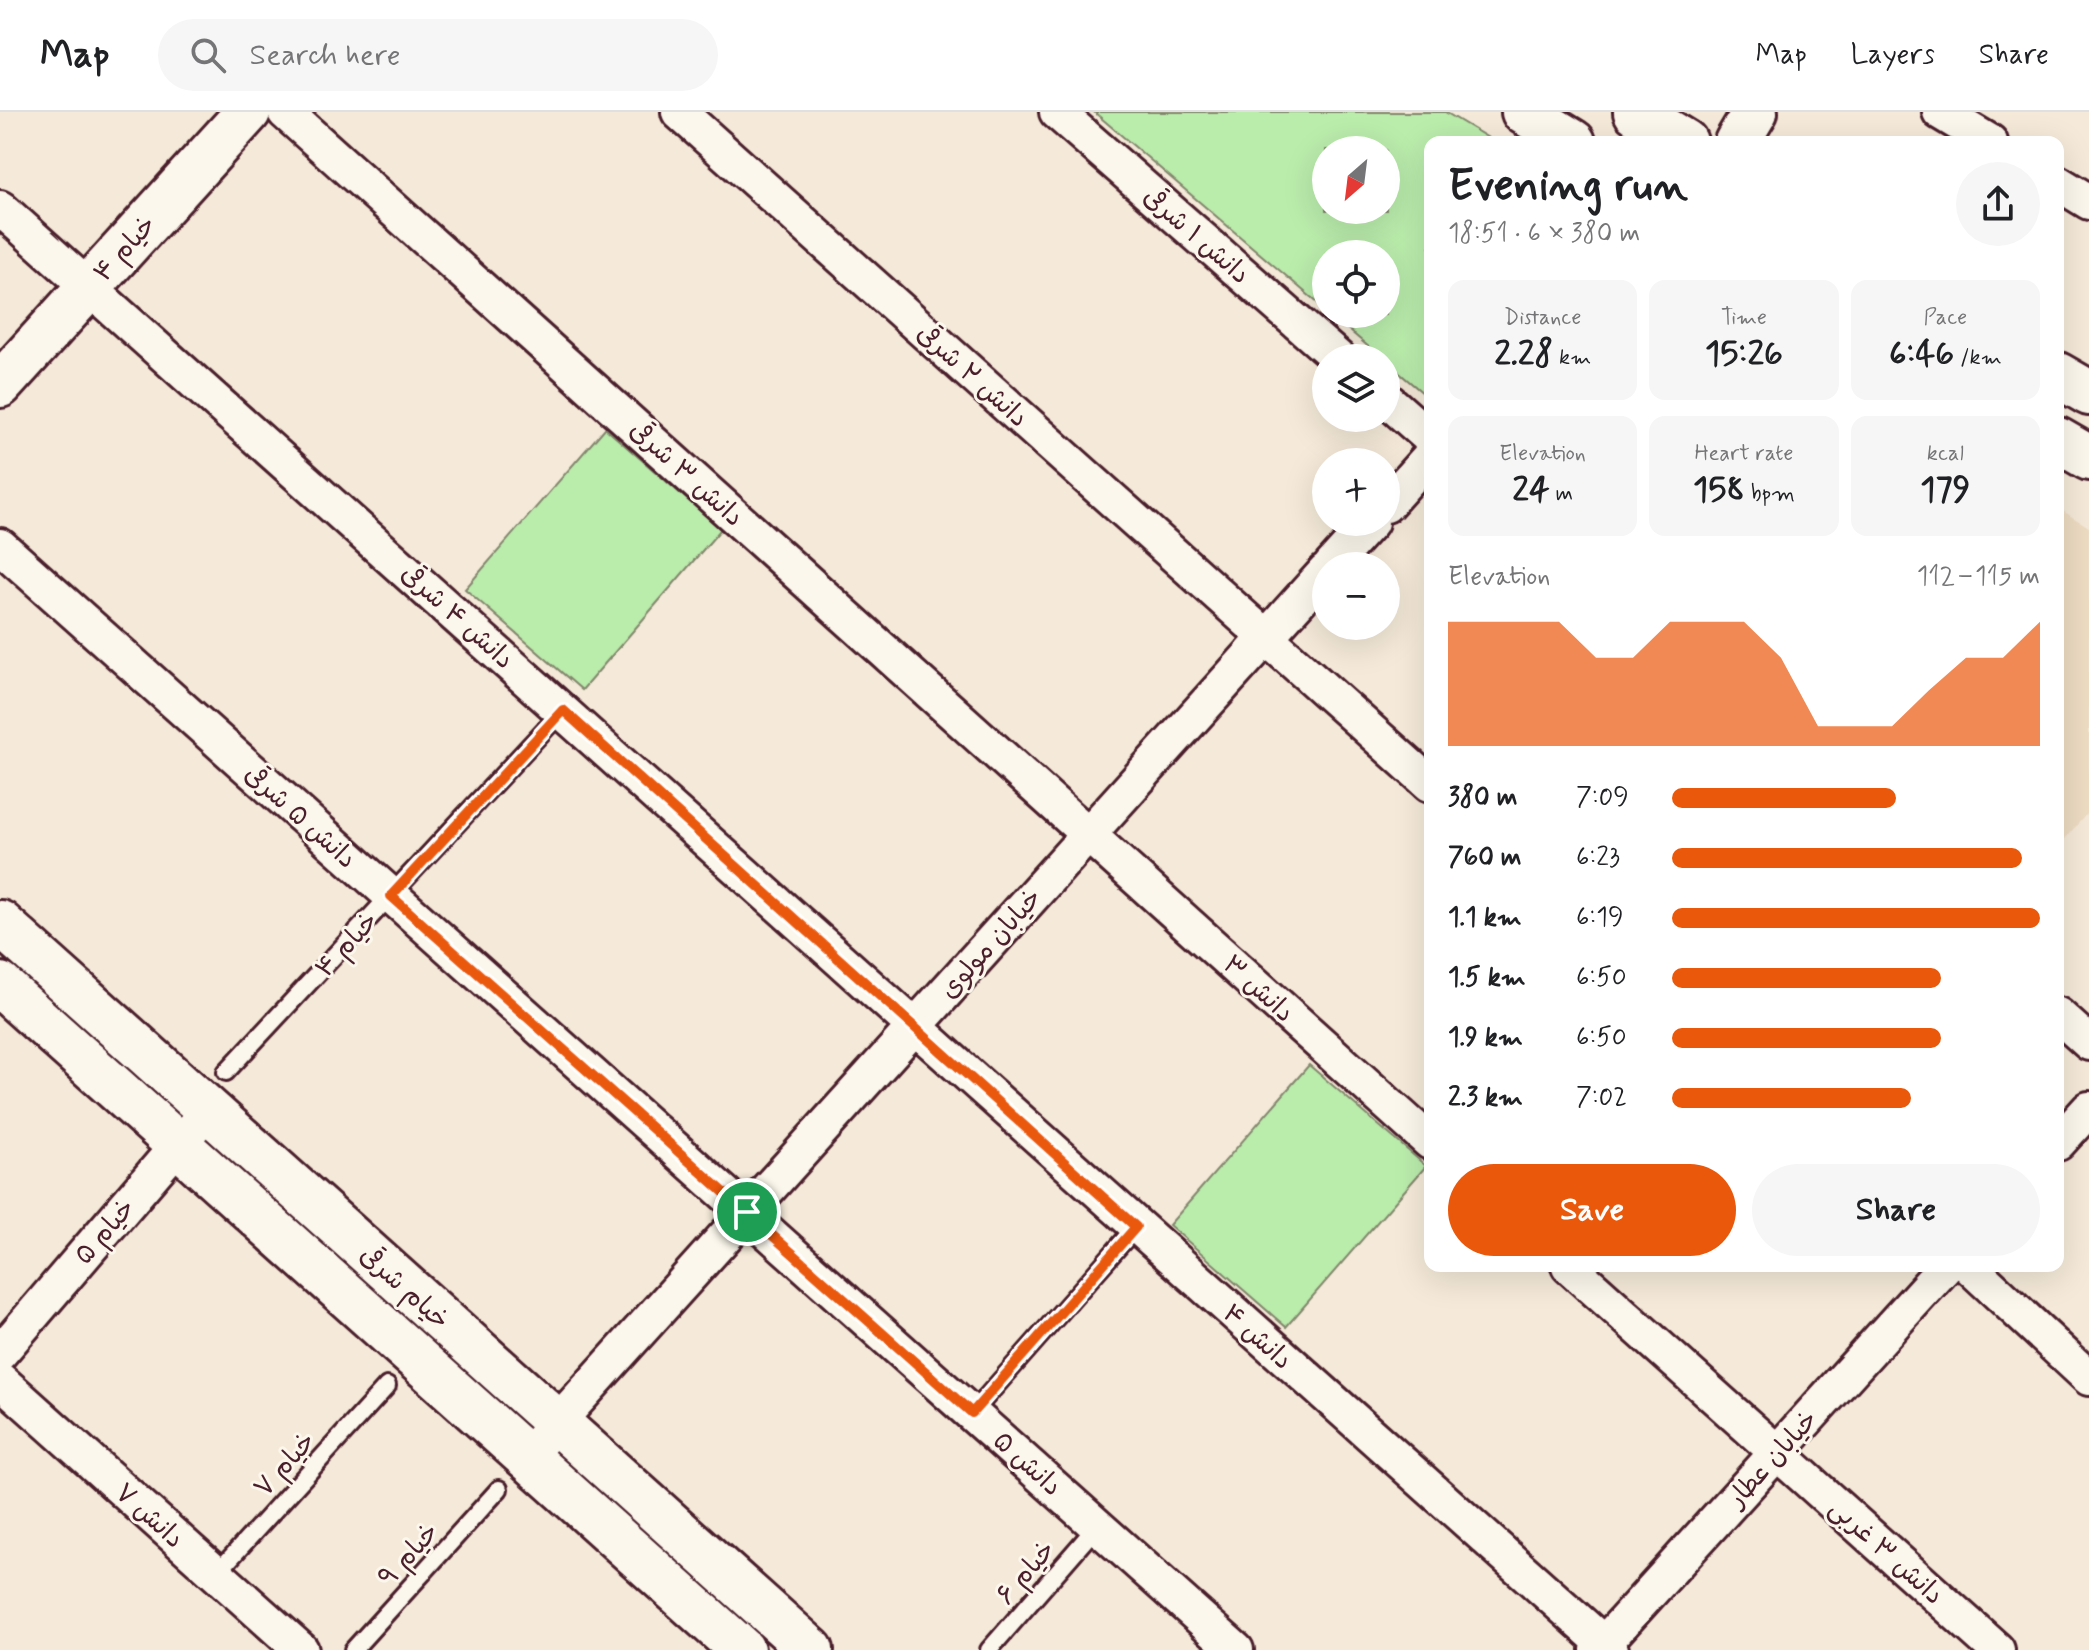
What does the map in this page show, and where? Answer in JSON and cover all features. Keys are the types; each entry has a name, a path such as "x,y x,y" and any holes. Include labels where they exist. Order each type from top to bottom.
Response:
{"street":[{"name":"خیام ۴","path":"0,385 248,112"},
{"name":"دانش ۳ شرقی","path":"285,112 1088,835"},
{"name":"دانش ۲ شرقی","path":"679,112 1424,779"},
{"name":"دانش ۱ شرقی","path":"1057,112 1322,344"},
{"path":"1524,112 1563,136"},
{"path":"1636,112 1675,136"},
{"path":"1741,136 1755,112"},
{"path":"1940,112 1980,136"},
{"path":"2064,187 2089,202"},
{"name":"دانش ۴ شرقی","path":"0,208 915,1026"},
{"path":"2064,378 2089,393"},
{"path":"1400,411 1424,433"},
{"path":"2064,443 2089,458"},
{"path":"1400,489 1424,463"},
{"path":"1344,552 1358,536"},
{"name":"دانش ۵ شرقی","path":"0,546 747,1212"},
{"name":"خیابان مولوی","path":"526,1457 1312,586"},
{"name":"دانش ۳","path":"1088,835 1424,1137"},
{"name":"خیام شرقی","path":"0,923 217,1091 557,1422 811,1650"},
{"name":"خیام شرقی","path":"0,985 742,1650"},
{"path":"2064,1020 2089,1043"},
{"name":"دانش ۴","path":"915,1026 1604,1648"},
{"name":"خیام ۵","path":"0,1353 178,1144 217,1091"},
{"path":"2064,1136 2089,1109"},
{"name":"دانش ۵","path":"747,1212 1097,1526 1219,1644"},
{"path":"1576,1272 1777,1453"},
{"name":"خیابان عطار","path":"1604,1648 1941,1272"},
{"path":"1975,1272 2089,1378"},
{"name":"دانش ۷","path":"0,1380 216,1574 265,1639 301,1650"},
{"name":"دانش ۳ غربی","path":"1777,1453 1997,1650"}],"lane":[{"name":"خیام ۴","path":"217,1091 563,710"},
{"path":"972,1413 1136,1227"},
{"name":"خیام ۷","path":"216,1574 387,1386"},
{"name":"خیام ۹","path":"353,1650 499,1489"},
{"name":"خیام ۶","path":"989,1650 1097,1526"}],"shaded area":[{"path":"2064,512 2089,527 2089,811 2064,840"}],"green space":[{"path":"1094,112 1445,112 1485,136 1424,136 1424,394 1400,374 1400,344 1365,344 1346,328 1400,328 1400,240 1312,240 1312,298"},
{"path":"605,428 721,529 582,690 465,589"},
{"path":"1309,1065 1424,1164 1424,1168 1286,1327 1169,1225"}],"route":[{"path":"563,710 1136,1227 972,1413 747,1212 391,896 563,710"}]}
